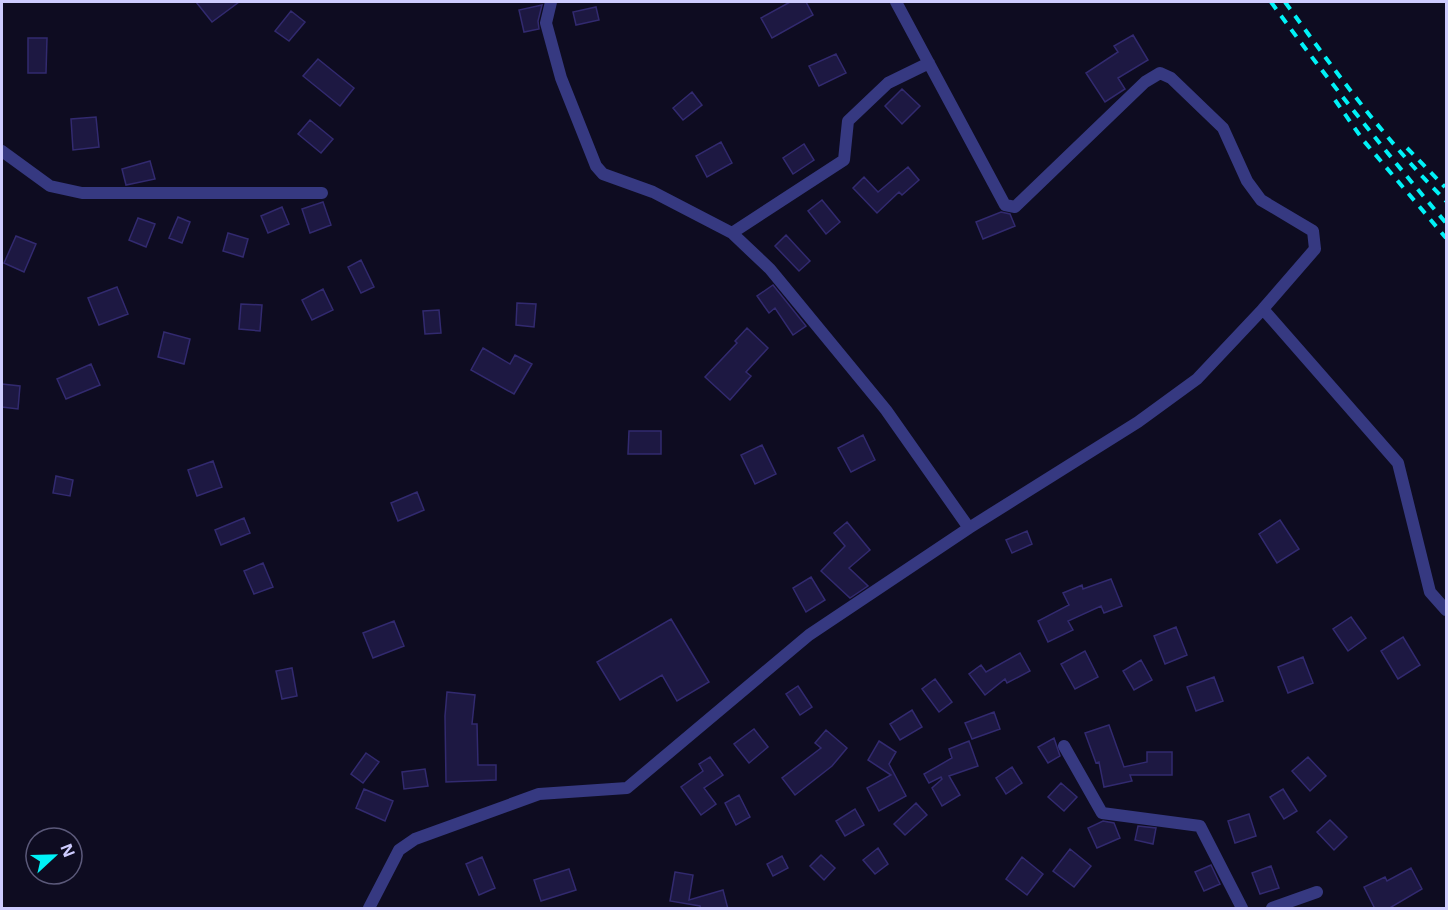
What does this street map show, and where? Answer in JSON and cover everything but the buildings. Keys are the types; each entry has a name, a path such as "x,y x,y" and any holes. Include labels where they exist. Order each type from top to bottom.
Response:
{"street":[{"path":"551,2 546,23 561,78 596,166 603,174 653,192 732,233 770,269 886,410 969,528"},
{"path":"369,909 399,849 415,838 539,794 627,788 809,635 969,528 1138,422 1197,379 1316,249 1314,231 1261,200 1247,181 1223,128 1170,78 1160,73 1145,82 1015,207 1005,205 896,2"},
{"path":"732,233 844,160 848,121 888,83 929,63"},
{"path":"2,151 50,186 82,193 322,193"},
{"path":"1263,309 1398,463 1430,592 1446,610"},
{"path":"1064,746 1102,813 1200,826 1242,909"},
{"path":"1272,909 1317,892"}],"railway":[{"path":"1271,2 1356,114 1446,223"},
{"path":"1285,2 1381,129 1446,201"},
{"path":"1335,100 1363,140 1446,238"},
{"path":"1407,148 1445,187"}]}
